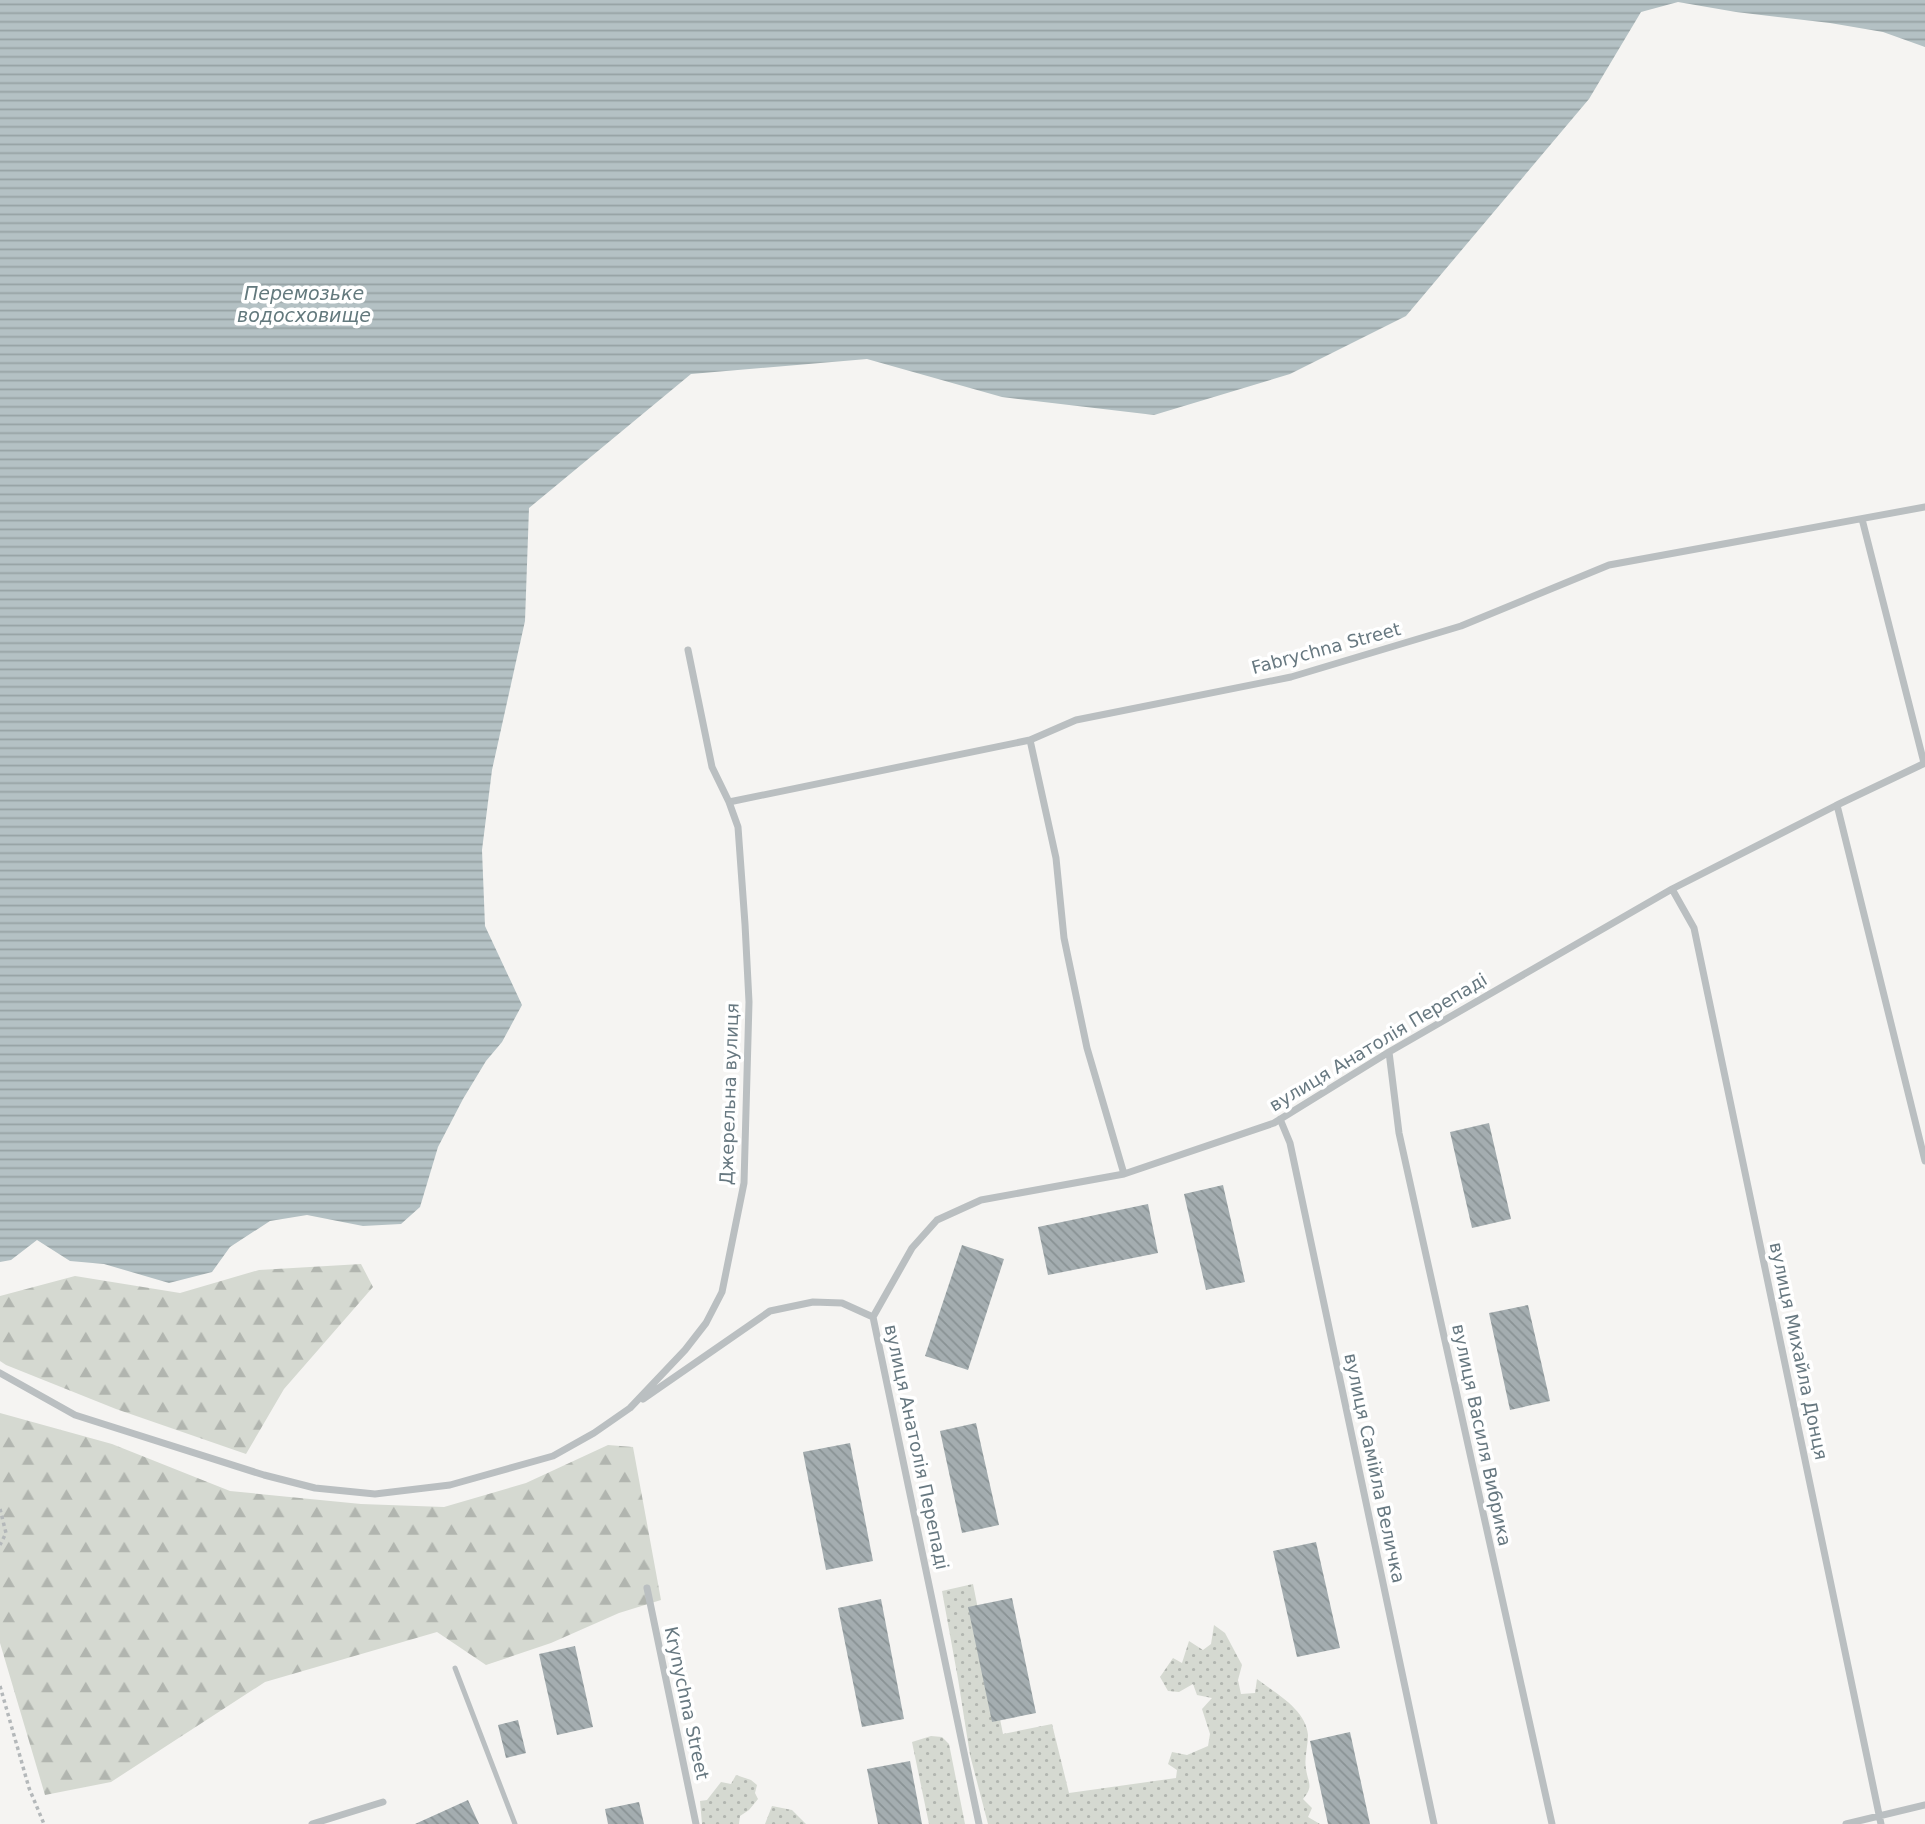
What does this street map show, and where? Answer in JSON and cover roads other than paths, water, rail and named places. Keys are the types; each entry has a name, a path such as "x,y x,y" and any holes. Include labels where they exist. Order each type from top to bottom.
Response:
{"street":[{"name":"Fabrychna Street","path":"729,802 1030,740 1076,720 1304,673 1461,626 1609,565 1925,507"},
{"path":"1862,519 1925,763"},
{"name":"Джерельна вулиця","path":"0,1373 75,1415 264,1475 314,1488 375,1494 450,1485 553,1456 594,1433 630,1408 685,1350 706,1323 722,1292 744,1182 749,1002 738,827 712,767 688,650"},
{"path":"1030,740 1056,858 1064,938 1087,1048 1124,1174"},
{"name":"вулиця Анатолія Перепаді","path":"979,1824 873,1317 912,1248 937,1220 981,1200 1124,1174 1280,1119 1389,1052 1672,889 1925,763"},
{"path":"1838,805 1925,1161"},
{"name":"вулиця Михайла Донця","path":"1672,889 1694,929 1881,1820"},
{"name":"вулиця Василя Вибрика","path":"1389,1052 1399,1133 1552,1824"},
{"name":"вулиця Самійла Величка","path":"1280,1119 1290,1143 1434,1824"},
{"path":"630,1408 770,1311 813,1302 842,1303 873,1317"},
{"name":"Krynychna Street","path":"647,1588 696,1824"},
{"path":"312,1824 383,1802"},
{"path":"1846,1824 1881,1820 1925,1805"}],"lane":[{"path":"455,1668 515,1824"}],"water":[{"name":"Перемозьке водосховище","path":"0,0 1925,0 1925,47 1883,32 1678,2 1641,12 1589,99 1406,316 1290,374 1154,415 1002,397 867,359 691,374 529,508 525,621 492,770 482,850 485,926 522,1005 502,1042 486,1061 463,1099 438,1147 420,1207 401,1224 363,1226 307,1215 270,1221 230,1247 212,1272 169,1283 104,1264 70,1261 37,1240 11,1260 0,1262"}]}
